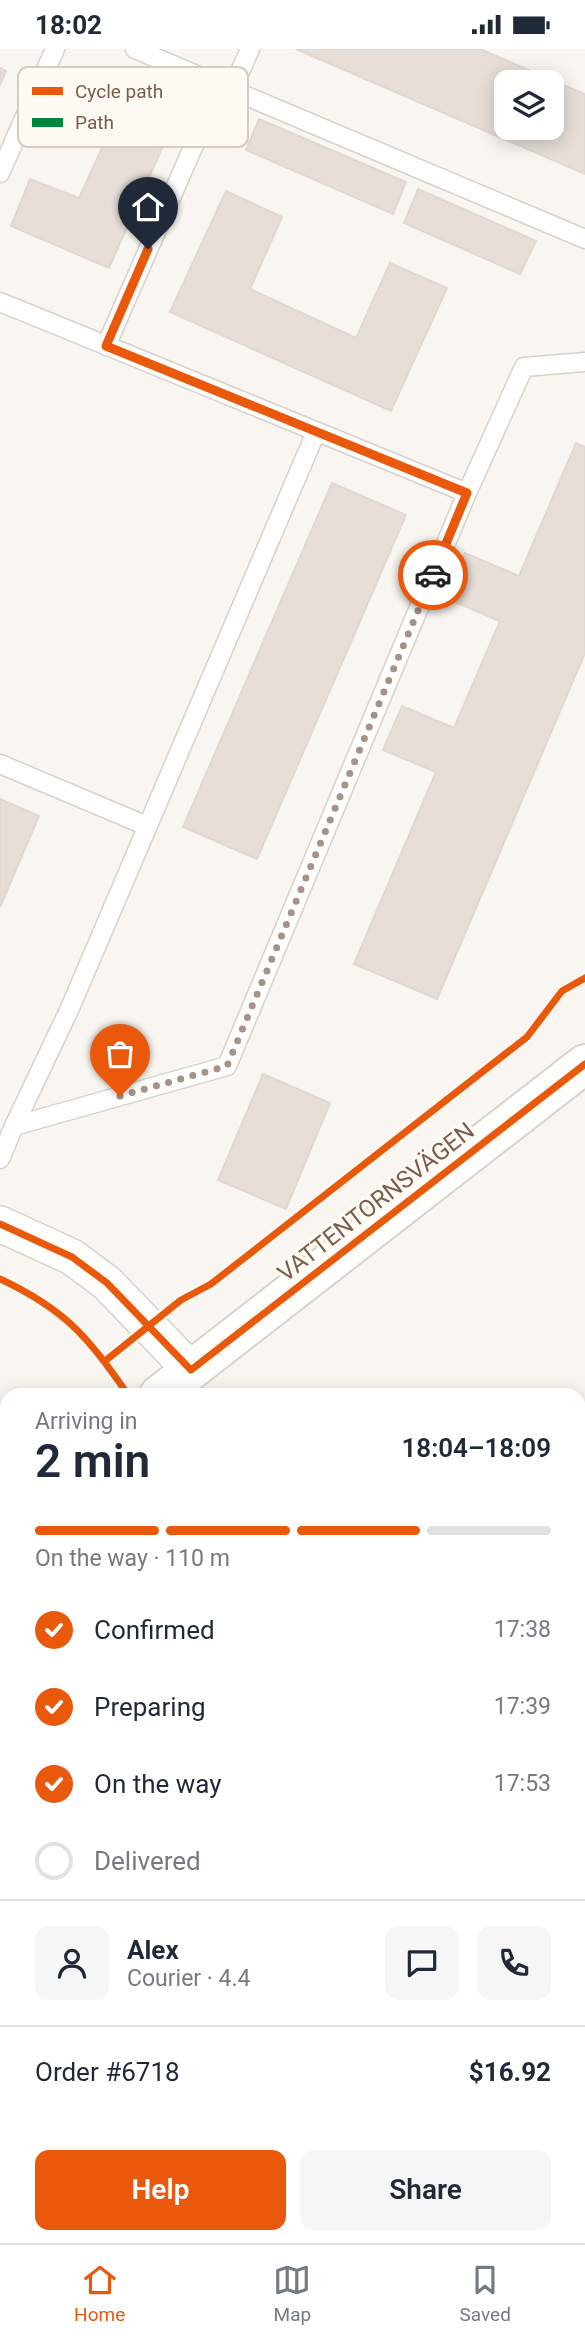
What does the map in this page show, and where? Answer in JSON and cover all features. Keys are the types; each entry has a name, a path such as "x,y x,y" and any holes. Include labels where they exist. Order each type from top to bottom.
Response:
{"street":[{"name":"VATTENTORNSVÄGEN","path":"168,1388 585,1064"},
{"path":"0,1224 72,1257 107,1283 191,1370"}],"lane":[{"path":"47,67 55,49"},
{"path":"135,49 178,67"},
{"path":"242,67 250,49"},
{"path":"248,97 585,239"},
{"path":"0,173 18,132"},
{"path":"106,346 193,147"},
{"path":"0,302 467,493"},
{"path":"14,1126 227,1066 467,493 524,367 585,362"},
{"path":"0,1159 70,1007 316,432"},
{"path":"0,764 147,826"}],"building":[{"path":"296,49 480,49 529,70 494,70 494,135"},
{"path":"0,68 6,71 0,85"},
{"path":"564,85 585,94 585,174 506,140 564,140"},
{"path":"259,119 406,182 393,214 246,150"},
{"path":"102,147 163,147 109,268 11,226 30,179 79,198"},
{"path":"418,189 536,241 520,274 404,223"},
{"path":"226,191 282,217 250,289 356,338 390,263 447,288 391,411 170,312"},
{"path":"576,443 585,447 585,653 437,999 354,964 436,772 383,750 402,706 454,728 500,621 445,598 465,553 519,576"},
{"path":"332,483 406,515 257,859 183,827"},
{"path":"0,799 39,816 0,907"},
{"path":"263,1074 330,1103 286,1209 218,1180"}],"cycle path":[{"path":"105,1361 181,1300 211,1284 527,1037 562,991 585,978"},
{"path":"0,1224 72,1257 107,1283 191,1370 585,1064"},
{"path":"0,1279 42,1302 73,1327 101,1357 123,1388"}],"way so far":[{"path":"120,1096 227,1066 433,575"}],"route":[{"path":"148,249 106,346 467,493 433,575"}]}
